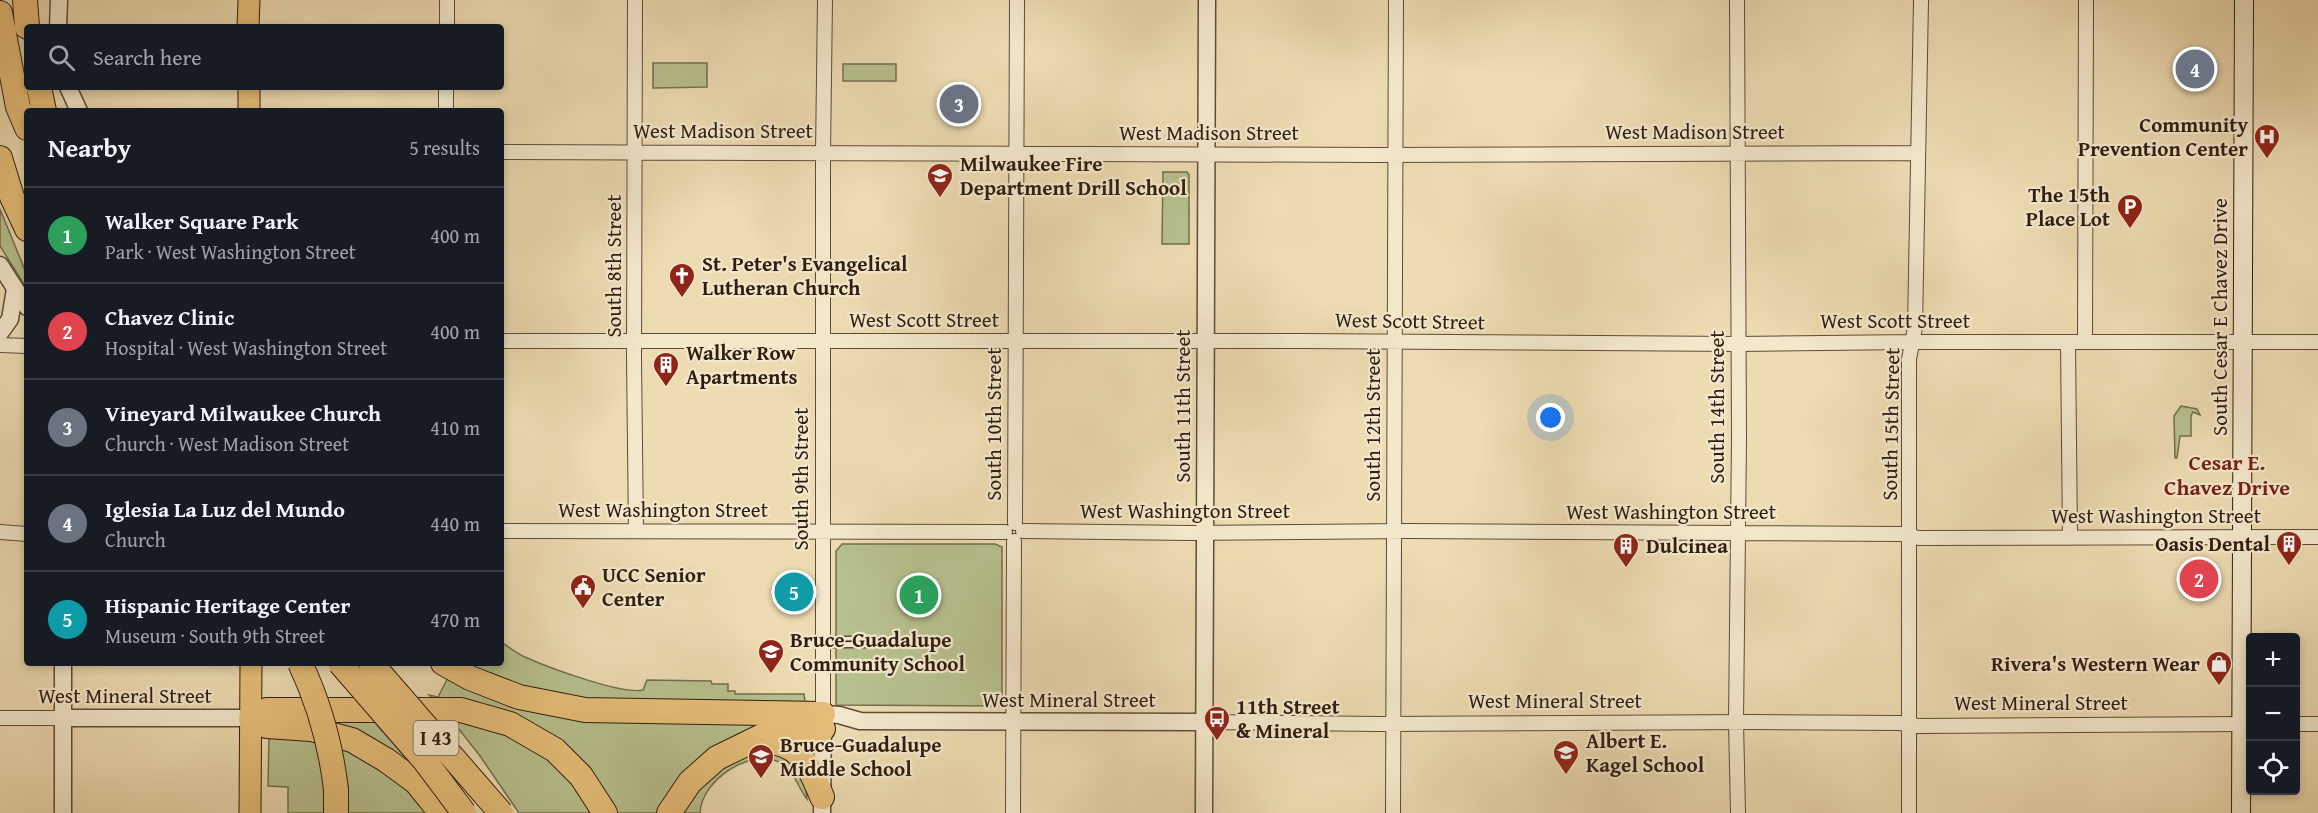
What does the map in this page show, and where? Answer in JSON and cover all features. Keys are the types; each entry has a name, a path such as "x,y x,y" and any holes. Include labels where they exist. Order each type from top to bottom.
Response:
{"highway":[{"path":"25,0 27,24"},
{"path":"0,13 18,107 24,121"},
{"path":"40,90 43,108"},
{"path":"0,158 12,197"},
{"path":"0,165 24,223"},
{"path":"301,666 322,721 333,766 336,802"},
{"name":"I 43","path":"343,666 425,761 464,813"},
{"name":"I 43","path":"374,666 501,813"},
{"path":"448,666 470,678 519,697 585,710 823,722"},
{"path":"251,718 267,710 461,710 510,724 555,750 581,776 605,813"},
{"path":"251,718 267,726 311,729 352,740 386,760 416,782 441,813"},
{"path":"669,813 690,782 717,758 762,736 823,722"},
{"path":"746,743 773,742 784,745 801,756 810,766 822,805"}],"main road":[{"path":"248,24 249,0"},
{"name":"South Cesar E Chavez Drive","path":"2241,813 2246,724 2242,537 2244,0"},
{"path":"249,90 249,108"},
{"path":"250,813 251,666"}],"street":[{"path":"58,24 59,0"},
{"path":"447,0 447,24"},
{"name":"South 8th Street","path":"635,0 636,531"},
{"name":"South 9th Street","path":"822,805 825,0"},
{"name":"South 10th Street","path":"1013,813 1017,0"},
{"name":"South 11th Street","path":"1204,813 1206,0"},
{"name":"South 12th Street","path":"1393,813 1396,0"},
{"name":"South 14th Street","path":"1737,0 1737,813"},
{"name":"South 15th Street","path":"1909,813 1909,359 1915,328 1921,0"},
{"path":"2085,342 2086,0"},
{"path":"69,90 78,108"},
{"path":"446,90 446,108"},
{"name":"West Madison Street","path":"504,152 1917,153"},
{"path":"0,265 24,302"},
{"path":"0,333 10,319 15,289"},
{"name":"West Scott Street","path":"504,341 1738,344 2318,342"},
{"path":"2068,342 2070,538"},
{"path":"0,345 24,346"},
{"name":"West Washington Street","path":"504,531 1205,533 1395,531 1901,534 1919,538 2318,537"},
{"path":"0,532 24,532"},
{"path":"823,642 875,642"},
{"path":"63,666 63,813"},
{"name":"West Mineral Street","path":"0,718 251,718"},
{"name":"West Mineral Street","path":"823,722 839,729 860,721 1393,724 1736,722 2246,724"},
{"path":"2300,724 2318,724"}],"green space":[{"path":"653,63 707,63 707,87 653,88"},
{"path":"843,64 896,64 896,81 843,81"},
{"path":"1163,172 1187,172 1189,175 1189,244 1162,244"},
{"path":"0,209 24,268 24,284 0,246"},
{"path":"2181,406 2197,409 2200,415 2193,412 2191,436 2180,436 2177,458 2175,458 2174,416"},
{"path":"842,544 995,544 1002,547 1002,701 999,706 836,705 836,551"},
{"path":"504,644 519,654 566,673 619,688 643,690 647,680 711,681 712,684 728,684 728,691 735,691 735,694 804,694 807,703 563,700 467,666 504,666"},
{"path":"451,672 487,688 771,727 665,813 613,813 580,765 437,703 429,695 438,697"},
{"path":"299,718 371,718 414,767"},
{"path":"451,719 534,743 600,813 519,813 480,756"},
{"path":"269,734 322,740 331,813 288,813 288,787 268,786"},
{"path":"337,744 387,768 435,813 343,813"},
{"path":"738,753 788,753 805,782 807,799 784,765 767,759 754,760 729,770 718,779 702,801 700,813 678,813 681,805"}],"place":[{"name":"Iglesia La Luz del Mundo","path":"2195,69"},
{"name":"Vineyard Milwaukee Church","path":"959,104"},
{"name":"Community Prevention Center","path":"2267,160"},
{"name":"Milwaukee Fire Department Drill School","path":"940,199"},
{"name":"The 15th Place Lot","path":"2130,230"},
{"name":"St. Peter's Evangelical Lutheran Church","path":"682,299"},
{"name":"Walker Row Apartments","path":"666,388"},
{"name":"Oasis Dental","path":"2289,567"},
{"name":"Dulcinea","path":"1626,569"},
{"name":"Chavez Clinic","path":"2199,579"},
{"name":"Hispanic Heritage Center","path":"794,592"},
{"name":"Walker Square Park","path":"919,595"},
{"name":"UCC Senior Center","path":"583,610"},
{"name":"Bruce-Guadalupe Community School","path":"771,675"},
{"name":"Rivera's Western Wear","path":"2219,687"},
{"name":"11th Street & Mineral","path":"1217,742"},
{"name":"Albert E. Kagel School","path":"1566,776"},
{"name":"Bruce-Guadalupe Middle School","path":"761,780"}],"district":[{"name":"Cesar E. Chavez Drive","path":"2227,474"}]}
